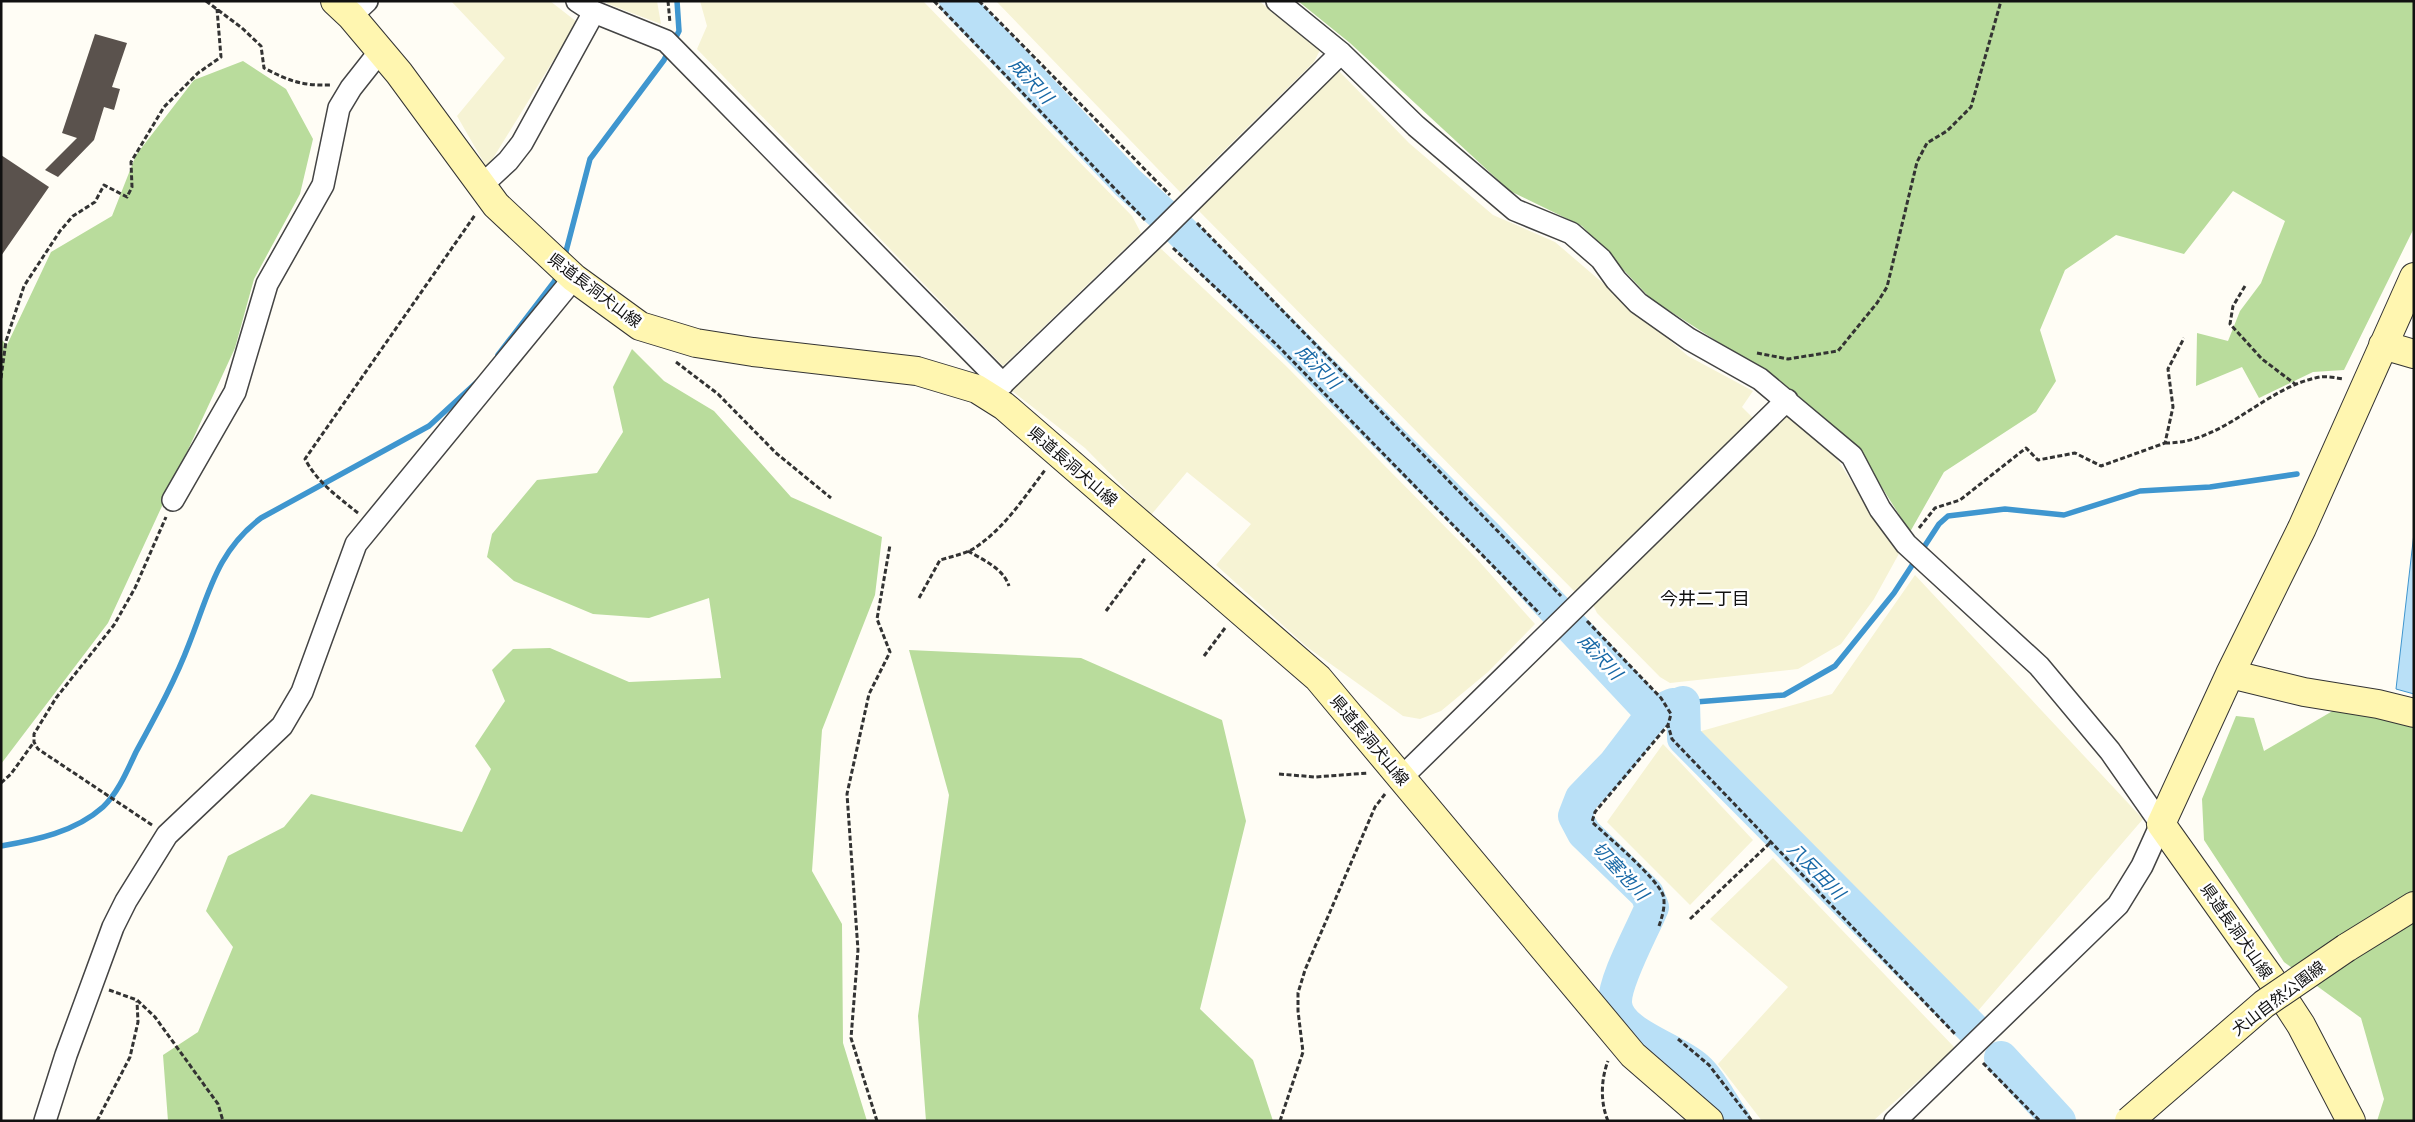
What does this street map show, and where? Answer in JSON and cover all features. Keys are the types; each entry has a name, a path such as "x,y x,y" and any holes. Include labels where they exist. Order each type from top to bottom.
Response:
{"main road":[{"name":"県道長洞犬山線","path":"351,6 380,50 399,72 484,191 564,270 640,326 651,331 696,343 753,352 917,371 977,389 996,390 1059,452 1158,541 1318,678 1617,1036 1641,1062 1709,1121"},
{"path":"2161,824 2230,674 2302,528 2414,277"},
{"path":"2383,346 2414,354"},
{"path":"2230,674 2304,692 2378,704 2414,713"},
{"name":"県道長洞犬山線","path":"2161,824 2285,1000 2301,1026 2351,1121"},
{"name":"犬山自然公園線","path":"2129,1121 2264,1004 2346,948 2414,906"}],"street":[{"path":"1277,1 1341,53 1416,126 1515,210 1571,233 1601,259 1616,280 1638,302 1689,339 1760,379 1852,456 1880,509 1906,544 1921,560 2039,666 2110,751 2161,824 2142,866 2118,905 1895,1121"},
{"path":"484,191 522,144 585,7 674,49 996,390 1182,211 1341,53"},
{"path":"173,500 235,392 267,284 323,185 339,108 351,88 380,50"},
{"path":"45,1121 113,927 126,901 166,835 282,726 302,692 356,544 564,270"},
{"path":"1395,769 1563,620 1787,400"}],"path":[{"path":"206,1 242,28 261,46 264,68 289,81 309,86 344,84 351,88"},
{"path":"934,1 1160,232 1563,620 1661,698 1671,714 1668,725 1594,812 1592,822 1643,870 1663,896 1663,914 1659,926"},
{"path":"979,1 1182,211 1563,620"},
{"path":"1751,352 1788,359 1838,351 1877,304 1887,287 1898,248 1908,192 1918,162 1927,143 1947,131 1970,106 2001,1"},
{"path":"1,378 6,340 24,286 60,231 73,216 96,202 104,185 127,197 132,187 131,162 164,107 198,73 221,57 216,9"},
{"path":"373,524 331,492 312,472 305,459 484,191"},
{"path":"2244,286 2233,306 2230,324 2262,359 2295,384"},
{"path":"2165,443 2173,407 2168,369 2184,338"},
{"path":"673,360 718,394 776,453 831,498"},
{"path":"1906,544 1935,508 1960,500 2026,448 2038,460 2076,453 2101,466 2165,443 2181,443 2204,437 2295,384 2322,376 2367,382"},
{"path":"919,598 940,560 968,551 990,536 1018,508 1059,452"},
{"path":"166,835 38,749 34,742 34,734 56,698 114,625 135,588 173,500"},
{"path":"1106,611 1158,541"},
{"path":"877,1121 851,1038 858,950 847,794 868,694 890,652 877,619 890,544"},
{"path":"968,551 1000,571 1007,579 1009,586"},
{"path":"1204,656 1238,609"},
{"path":"1668,725 1672,739 2040,1121"},
{"path":"1,783 11,774 34,742"},
{"path":"1278,774 1315,777 1395,769"},
{"path":"1280,1121 1303,1052 1298,1011 1298,993 1305,970 1375,807 1395,769"},
{"path":"1690,919 1771,842"},
{"path":"92,984 137,1000 155,1017 218,1104 223,1121"},
{"path":"96,1121 130,1057 138,1022 137,1000"},
{"path":"1608,1121 1605,1114 1602,1077 1617,1036"},
{"path":"1678,1039 1709,1064 1752,1121"}],"shaded area":[{"path":"451,1 550,1 577,22 487,168 457,116 505,58"},
{"path":"604,1 657,1 661,24 608,4"},
{"path":"700,1 923,1 1132,216 1141,233 1003,366 697,49 707,26"},
{"path":"996,1 1259,1 1320,50 1314,62 1181,193"},
{"path":"1338,70 1409,143 1493,215 1555,242 1688,356 1753,391 1742,407 1755,420 1577,594 1197,209"},
{"path":"1157,245 1285,365 1477,559 1535,624 1488,672 1441,711 1420,719 1403,716 1307,647 1216,565 1251,524 1187,472 1151,515 1085,448 1011,390"},
{"path":"1784,413 1837,459 1875,518 1901,550 1874,599 1841,644 1798,669 1670,683 1660,677 1597,613 1593,605"},
{"path":"1915,575 2143,819 1977,1012 1698,732 1832,694"},
{"path":"1663,744 1753,840 1690,905 1607,822"},
{"path":"1773,858 1955,1048 1873,1121 1762,1121 1718,1064 1788,987 1710,919"}],"green space":[{"path":"1298,1 2414,1 2414,228 2344,370 2313,372 2259,398 2242,367 2196,386 2197,333 2228,341 2240,311 2261,283 2285,221 2233,191 2184,254 2116,235 2065,270 2040,330 2056,381 2036,412 1944,472 1910,532 1859,451 1765,372 1651,299 1582,226 1510,191 1350,43"},
{"path":"243,61 286,89 313,139 300,194 254,279 235,348 108,623 1,764 1,339 7,345 51,252 112,216 136,155 194,80"},
{"path":"632,349 664,381 714,411 791,497 882,537 875,595 822,730 812,871 842,924 843,1043 867,1121 168,1121 163,1055 198,1032 233,947 206,911 228,856 284,827 311,794 462,832 491,769 475,746 505,701 492,670 513,649 550,648 629,682 721,678 709,598 649,618 593,614 514,581 487,557 492,534 537,480 597,473 623,432 613,387"},
{"path":"909,650 1081,658 1222,720 1246,821 1200,1009 1253,1060 1273,1121 926,1121 918,1016 949,795"},
{"path":"2336,709 2414,726 2414,1121 2377,1121 2384,1099 2361,1018 2284,962 2204,840 2202,799 2236,716 2254,718 2264,751"}],"water":[{"path":"2414,533 2414,694 2396,689"}],"building":[{"path":"95,34 127,43 112,87 120,89 114,110 104,107 94,140 58,177 45,170 77,138 62,133"},
{"path":"1,155 49,187 1,256"}],"waterway":[{"path":"674,41 679,31 677,1"},
{"name":"成沢川","path":"956,1 1128,183 1178,228 1489,539 1653,714 1683,703"},
{"path":"564,259 590,159 664,60 669,50"},
{"path":"498,355 554,282 558,274"},
{"path":"1,846 41,838 68,829 92,816 113,795 126,774 177,672 216,575 234,545 246,531 261,518 429,426 477,382"},
{"path":"1683,703 1784,695 1835,666 1894,593 1939,524 1948,516 2005,509 2064,515 2140,491 2210,487 2297,474"},
{"name":"八反田川","path":"1683,703 1684,738 1973,1029"},
{"name":"切塞池川","path":"1673,705 1653,714 1615,764 1582,798 1575,816 1584,833 1647,894 1652,907 1619,982 1615,1003 1618,1014 1625,1024 1636,1032 1696,1068 1711,1086 1734,1121"},
{"name":"八反田川","path":"2001,1058 2059,1121"}],"district":[{"name":"今井二丁目","path":"1705,599"}]}
